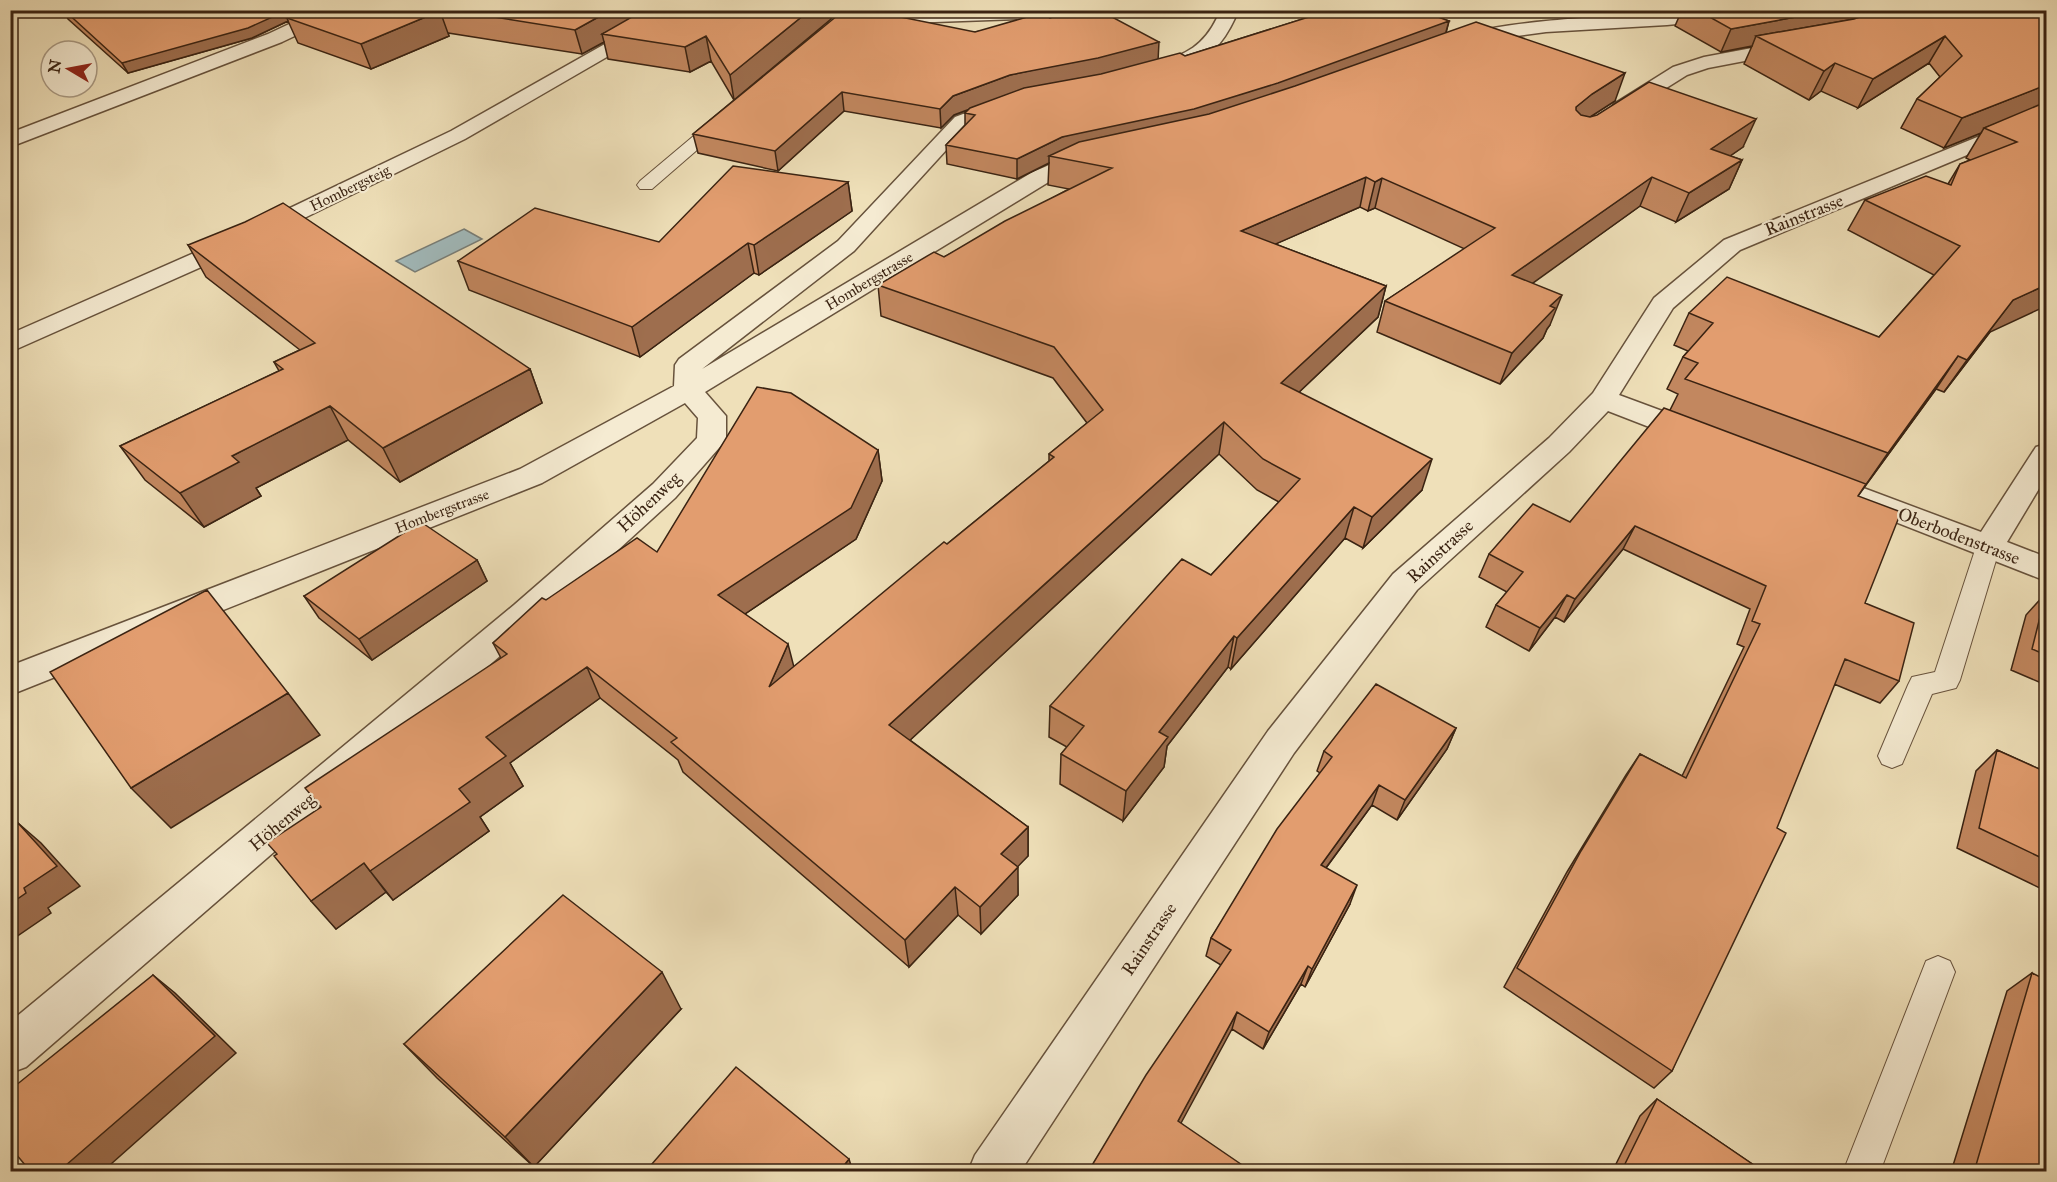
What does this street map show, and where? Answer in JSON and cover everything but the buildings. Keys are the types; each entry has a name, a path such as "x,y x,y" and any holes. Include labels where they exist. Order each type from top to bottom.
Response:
{"street":[{"path":"10,141 275,38 335,10"},
{"name":"Hombergsteig","path":"10,344 227,247 458,135 679,10"},
{"path":"805,10 907,18 1133,10"},
{"path":"1134,76 1177,64 1208,49 1219,34 1226,18 1224,10"},
{"path":"1442,48 1492,33 1532,27 1695,18 1766,10"},
{"path":"1610,115 1680,71 1704,63 1806,45"},
{"path":"688,390 689,364 846,246 962,121 1028,98"},
{"name":"Rainstrasse","path":"992,1172 1281,742 1405,582 1559,445 1603,399 1663,303 1732,245 2040,124"},
{"name":"Hombergstrasse","path":"10,681 531,476 688,390 1039,178 1070,164 1112,155"},
{"name":"Höhenweg","path":"10,1051 508,630 664,491 711,440 712,416 688,390"},
{"path":"1603,399 1719,443"},
{"path":"1988,547 2046,454"},
{"name":"Oberbodenstrasse","path":"1827,484 2046,569"}],"lane":[{"path":"834,28 847,14"},
{"path":"646,185 731,112"},
{"path":"1892,756 1922,685 1946,680 1988,547"},
{"path":"1861,1172 1938,972"}],"water":[{"path":"464,229 482,239 415,272 396,261"}]}
